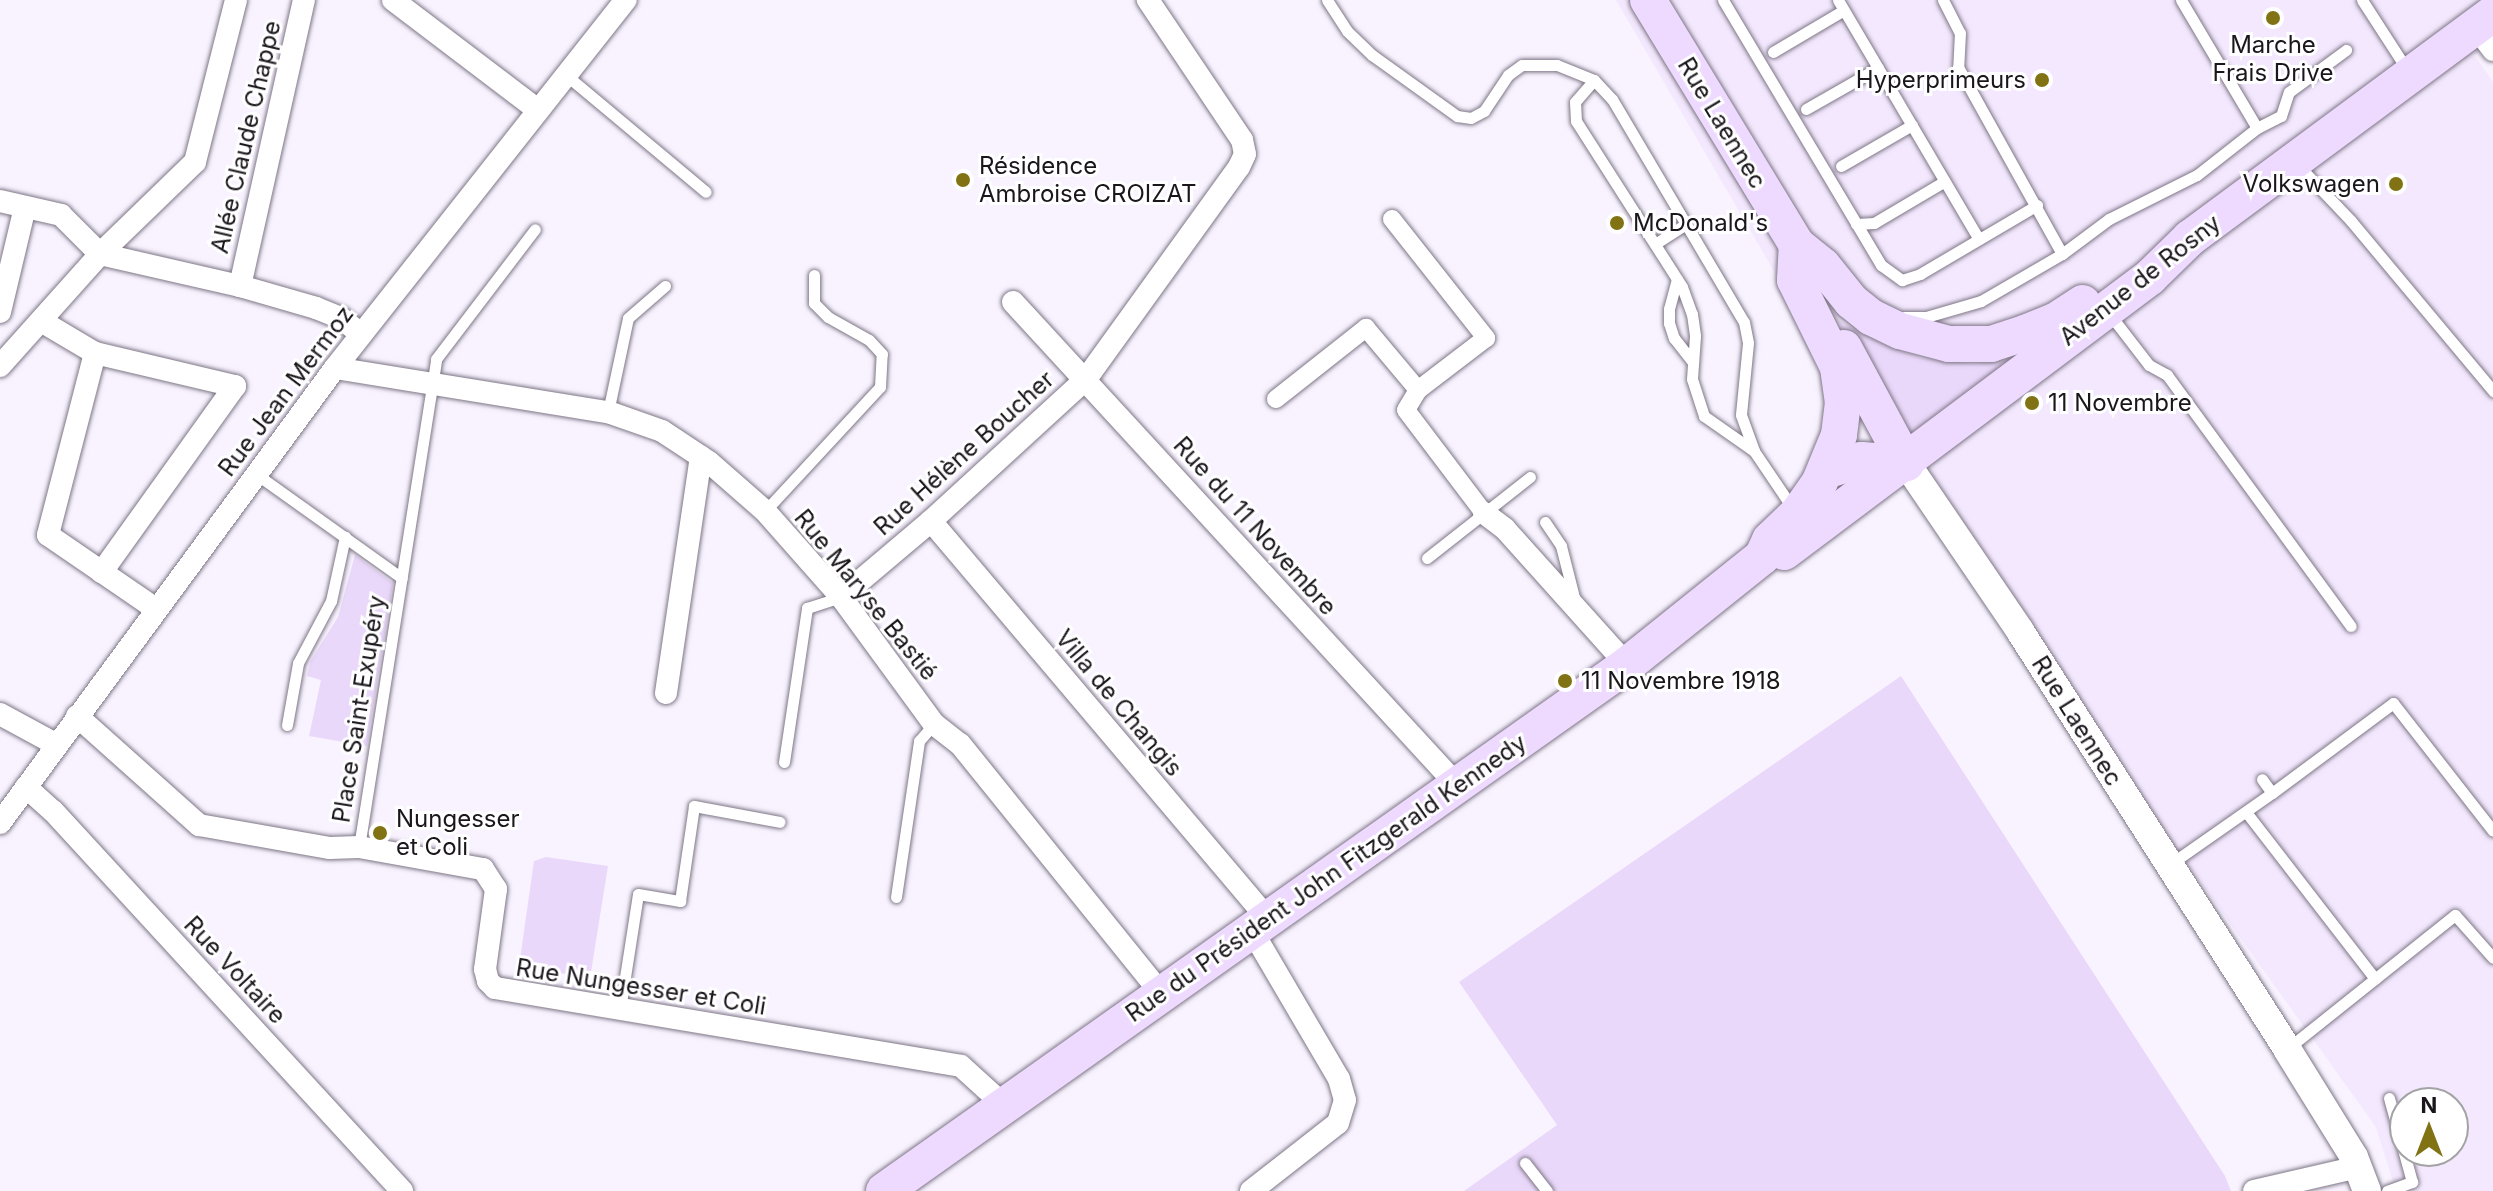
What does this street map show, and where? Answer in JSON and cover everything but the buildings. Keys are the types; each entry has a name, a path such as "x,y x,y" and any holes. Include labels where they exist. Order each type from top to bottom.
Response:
{"main road":[{"name":"Rue Laennec","path":"1648,0 1797,245 1804,273 1906,463"},
{"name":"Avenue de Rosny","path":"1762,557 1782,554 2150,277 2190,238 2410,75 2488,25"},
{"name":"Rue Laennec","path":"1797,245 1823,266 1851,301 1871,317 1921,338 1949,344 1991,344 2055,321 2137,267 2190,238"},
{"path":"1762,557 1770,540 1798,513 1825,471 1839,435 1843,403 1840,379 1827,341 1795,280 1797,245"},
{"path":"1825,471 1861,460 1906,463"},
{"name":"Rue du Président John Fitzgerald Kennedy","path":"884,1191 1627,665 1762,557"}],"street":[{"path":"0,366 100,254 195,162 236,0"},
{"name":"Allée Claude Chappe","path":"240,286 304,0"},
{"path":"393,0 538,110"},
{"name":"Rue Jean Mermoz","path":"0,823 335,368 626,0"},
{"name":"Rue Hélène Boucher","path":"841,597 931,521 1086,379 1239,167 1245,154 1235,130 1148,0"},
{"path":"0,201 61,215 100,254 240,286 316,308 341,318 361,334"},
{"path":"0,312 25,207"},
{"path":"1392,219 1486,338 1418,390 1406,410 1484,513 1505,529 1627,665"},
{"name":"Rue du 11 Novembre","path":"1013,302 1457,785"},
{"path":"41,321 95,353 235,386 102,572"},
{"path":"1276,399 1366,328 1418,390"},
{"path":"95,353 48,535 156,609"},
{"name":"Rue Maryse Bastié","path":"335,368 608,412 662,431 701,457 765,511 841,597 934,724 960,744 1162,994"},
{"path":"666,693 701,457"},
{"name":"Rue Laennec","path":"1906,463 2020,631 2287,1049 2363,1179"},
{"name":"Villa de Changis","path":"931,521 1260,925 1339,1079 1345,1100 1338,1123 1251,1191"},
{"path":"0,714 57,745"},
{"name":"Rue Nungesser et Coli","path":"77,716 192,822 206,828 330,848 359,847 471,864 488,873 495,883 496,901 485,969 488,981 495,988 961,1066 1005,1106"},
{"name":"Rue Voltaire","path":"26,787 53,811 402,1191"},
{"path":"2254,1191 2363,1179"}],"lane":[{"path":"1327,0 1347,31 1372,55 1457,116 1471,118 1484,111 1508,75 1522,65 1557,65 1594,80 1612,99 1744,322 1748,343 1741,415 1754,451 1785,501 1798,513"},
{"path":"1723,0 1881,265 1902,280 1920,274 2037,205"},
{"path":"1943,0 1960,33 1958,67 2062,254"},
{"path":"2181,0 2257,128"},
{"path":"2362,0 2410,75"},
{"path":"1773,52 1841,5 1979,239"},
{"path":"1871,317 1926,317 1981,301 2062,254 2109,219 2197,175 2257,128 2281,116 2289,92 2346,50"},
{"path":"1806,109 1878,68"},
{"path":"566,75 706,192"},
{"path":"1594,80 1575,102 1576,121 1677,279 1692,314 1695,336 1692,379 1704,416 1754,451"},
{"path":"1841,166 1912,125"},
{"path":"2294,161 2351,221 2493,391"},
{"path":"1856,224 1874,223 1945,181"},
{"path":"1655,244 1686,224"},
{"name":"Place Saint-Exupéry","path":"359,847 436,359 535,229"},
{"path":"765,511 880,387 882,354 869,340 828,317 814,303 814,275"},
{"path":"1677,279 1669,309 1669,323 1674,338 1692,362"},
{"path":"608,412 628,318 665,286"},
{"path":"2105,308 2149,365 2167,375 2351,626"},
{"name":"Place Saint-Exupéry","path":"256,474 402,578"},
{"path":"1427,558 1530,477"},
{"path":"1545,522 1561,546 1571,574 1576,605"},
{"name":"Place Saint-Exupéry","path":"287,725 298,663 331,601 345,537"},
{"path":"784,762 807,608 841,597"},
{"path":"2168,866 2393,703 2493,831"},
{"path":"896,897 919,741 934,724"},
{"path":"2262,779 2272,793"},
{"path":"620,1010 638,894 680,901 694,806 780,822"},
{"path":"2246,812 2375,979"},
{"path":"2287,1049 2455,915 2493,958"},
{"path":"1525,1163 1547,1191"},
{"path":"2387,1191 2412,1182 2408,1167"}],"shaded area":[{"path":"1616,0 2493,0 2493,42 2475,56 2493,82 2493,1191 2396,1191 2376,1127 2020,631 1932,499 1890,470"},
{"path":"1838,320 1883,344 1921,358 1973,364 2016,359 1900,442"},
{"path":"355,555 393,583 367,746 309,736 321,680 307,676 310,662 338,617"},
{"path":"1901,676 2225,1176 2231,1191 1464,1191 1557,1125 1459,982"},
{"path":"546,857 608,866 590,978 529,968 520,959 534,861"}],"place":[{"name":"Marche Frais Drive","path":"2273,18"},
{"name":"Hyperprimeurs","path":"2042,80"},
{"name":"Résidence Ambroise CROIZAT","path":"963,180"},
{"name":"Volkswagen","path":"2396,184"},
{"name":"McDonald's","path":"1617,223"},
{"name":"11 Novembre","path":"2032,403"},
{"name":"11 Novembre 1918","path":"1565,681"},
{"name":"Nungesser et Coli","path":"380,833"}]}
